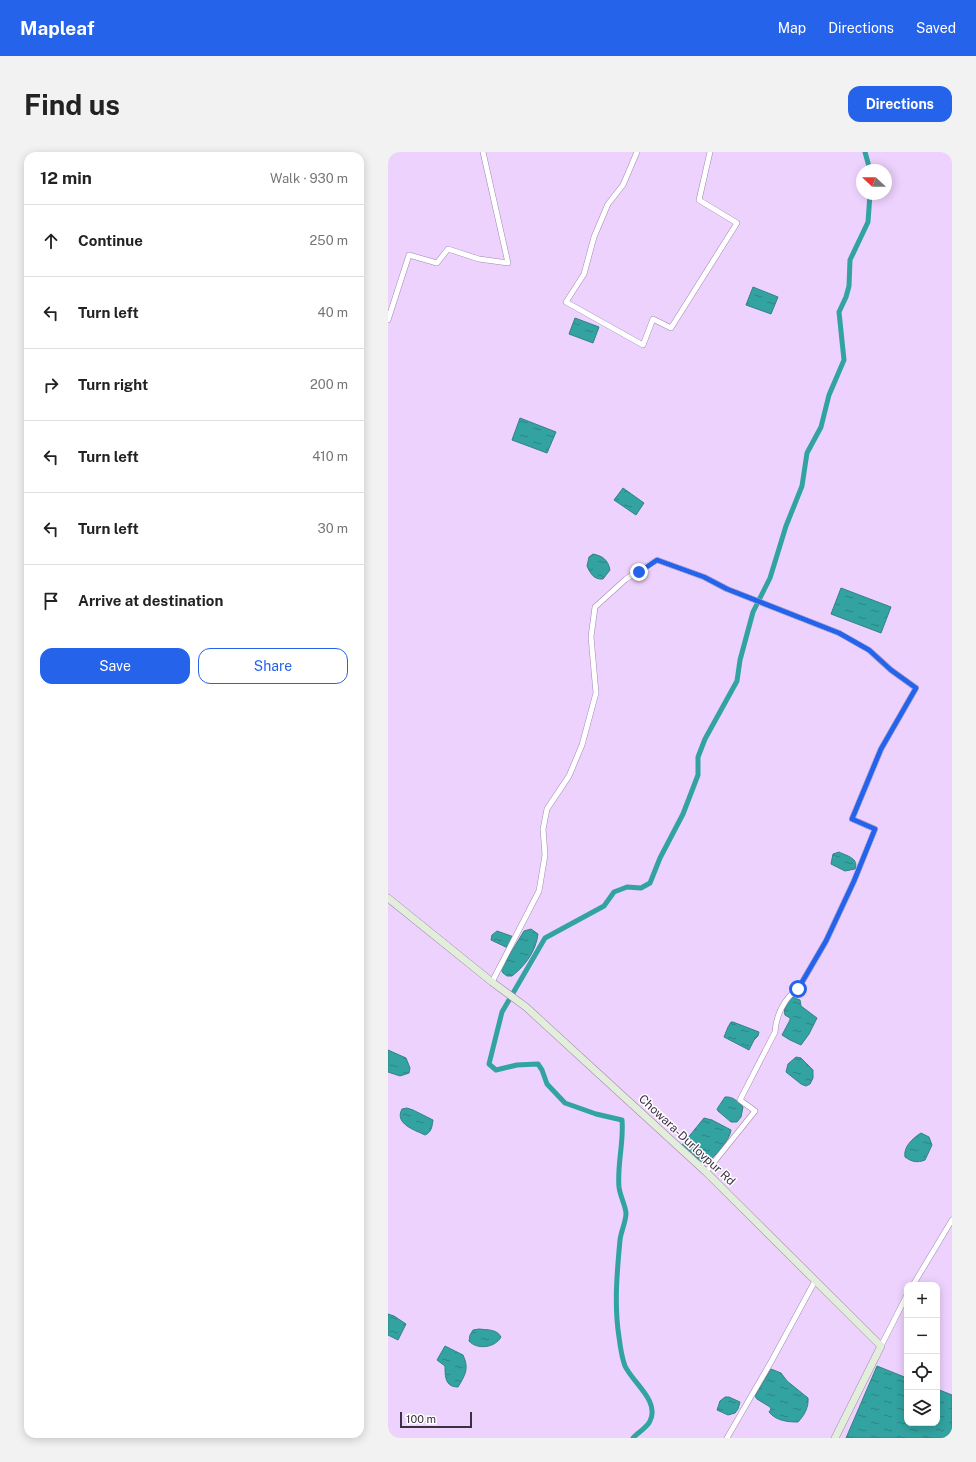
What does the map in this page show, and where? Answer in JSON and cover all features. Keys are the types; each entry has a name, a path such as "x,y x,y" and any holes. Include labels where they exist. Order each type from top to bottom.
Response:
{"street":[{"path":"388,320 409,255 437,263 448,249 478,259 508,263 483,152"},
{"path":"637,152 623,186 608,204 594,238 584,274 566,302 643,345 653,319 671,328 737,223 700,200 710,152"},
{"path":"492,982 539,891 545,855 543,829 547,810 569,776 582,745 596,693 591,637 595,607 626,579 657,560 704,577 727,589 839,633 869,650 891,670 916,688 881,749 852,819 875,829 854,881 826,941 798,989 790,994 776,1020 775,1032 740,1100 754,1111 706,1172"},
{"name":"Chowara-Durlovpur Rd","path":"388,898 517,1001 706,1172 881,1346"},
{"path":"915,1282 952,1220"},
{"path":"727,1438 771,1362 815,1281"},
{"path":"835,1438 904,1301"}],"water":[{"path":"753,287 778,297 771,314 746,305"},
{"path":"575,318 599,327 593,343 569,334"},
{"path":"520,418 556,432 547,453 512,440"},
{"path":"623,488 644,503 636,515 614,500"},
{"path":"593,554 600,556 608,564 610,570 603,579 595,577 587,566 589,557"},
{"path":"841,588 891,607 881,633 831,614"},
{"path":"839,852 854,860 856,865 855,869 845,871 831,864 833,854"},
{"path":"531,929 538,934 535,946 529,958 517,972 512,976 507,976 501,969 524,931"},
{"path":"497,931 514,937 508,948 491,940 492,935"},
{"path":"792,997 800,1000 801,1006 817,1018 809,1034 801,1045 782,1035 790,1020 790,1018 785,1015 785,1008"},
{"path":"731,1022 759,1032 749,1050 724,1037"},
{"path":"388,1050 406,1058 410,1068 409,1073 400,1076 388,1072"},
{"path":"796,1057 801,1058 813,1070 813,1078 810,1084 806,1086 801,1084 786,1072 788,1064"},
{"path":"725,1097 733,1098 743,1107 741,1117 737,1122 731,1122 717,1109"},
{"path":"407,1108 433,1120 431,1129 427,1134 425,1135 416,1131 403,1122 400,1114 402,1109"},
{"path":"704,1118 712,1120 731,1130 727,1139 716,1155 707,1162 703,1163 682,1145"},
{"path":"921,1133 929,1137 932,1145 925,1160 919,1162 912,1161 905,1157 907,1146"},
{"path":"388,1314 406,1324 398,1340 388,1335"},
{"path":"479,1329 494,1331 501,1337 495,1344 481,1347 477,1346 469,1341 473,1330"},
{"path":"445,1346 463,1355 465,1360 466,1371 458,1387 454,1387 448,1383 445,1366 437,1360"},
{"path":"877,1366 904,1377 904,1426 940,1426 940,1390 952,1395 952,1438 846,1438"},
{"path":"771,1369 781,1373 787,1381 808,1398 806,1411 798,1422 786,1421 775,1417 769,1412 771,1409 770,1407 757,1399 755,1396"},
{"path":"725,1397 729,1397 740,1402 735,1413 728,1415 717,1410 720,1401"}],"waterway":[{"path":"865,152 868,164"},
{"path":"633,1438 649,1423 652,1414 649,1399 625,1366 621,1352 617,1325 616,1288 620,1240 626,1213 619,1187 622,1120 596,1114 565,1103 547,1084 538,1064 517,1065 496,1070 489,1064 502,1012 545,938 604,906 614,892 627,887 641,888 650,883 660,858 683,814 698,775 698,757 705,739 737,681 740,660 753,612 770,578 786,526 802,486 807,453 821,427 829,395 844,360 839,312 849,286 850,260 868,222 870,200"}],"route":[{"path":"639,572 657,560 680,567 727,589 839,633 869,650 891,670 916,688 881,749 852,819 875,829 854,881 826,941 798,989"}]}
